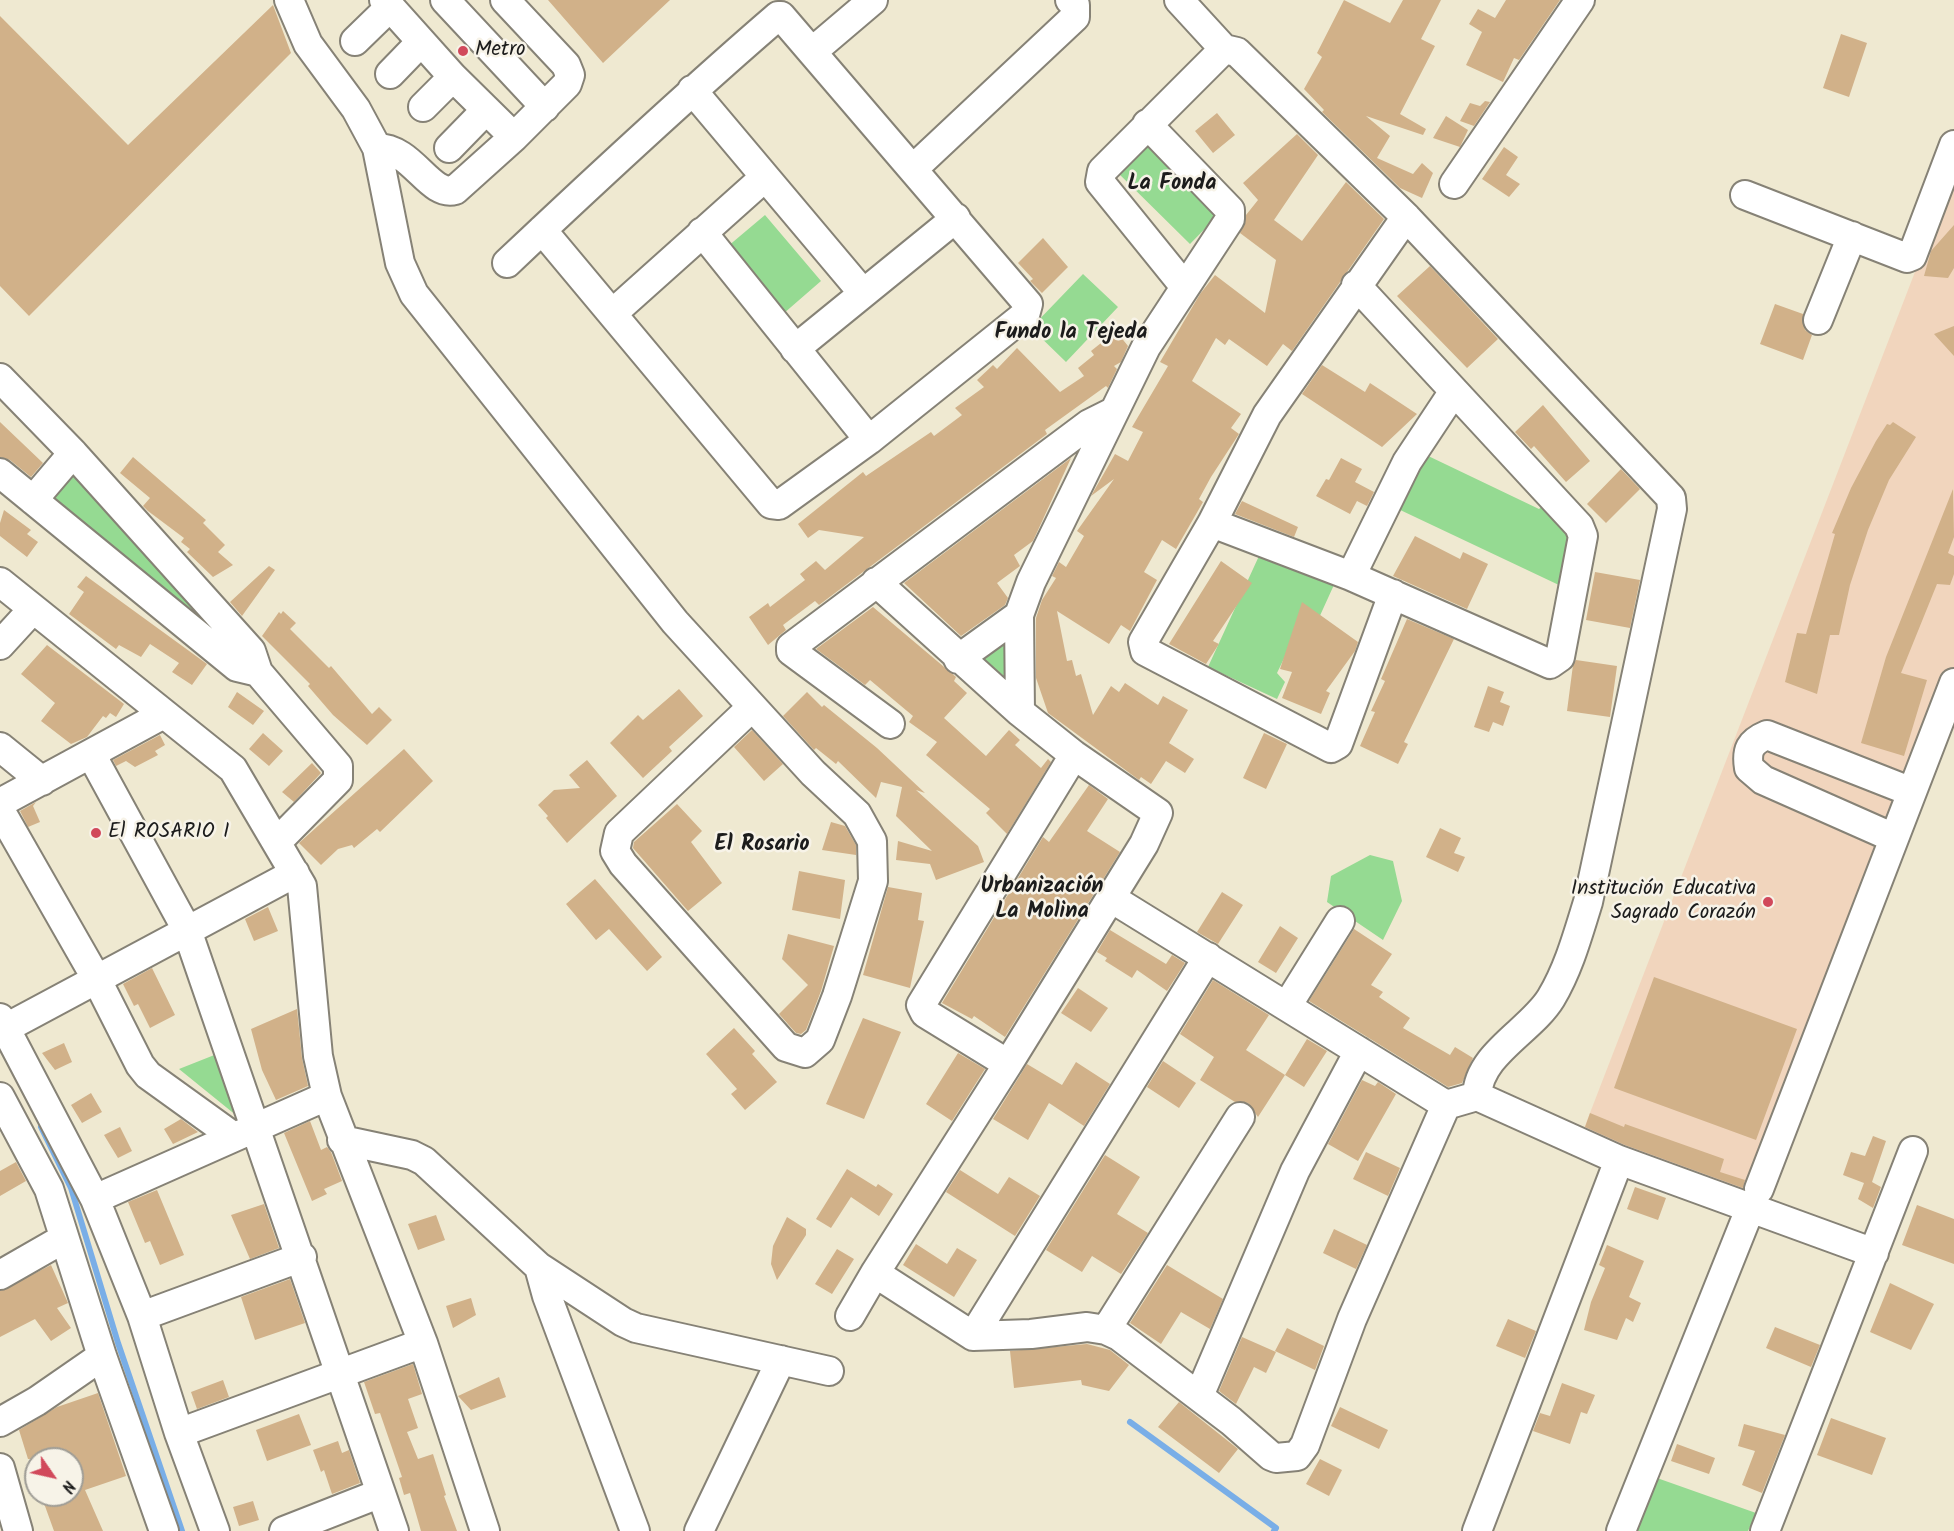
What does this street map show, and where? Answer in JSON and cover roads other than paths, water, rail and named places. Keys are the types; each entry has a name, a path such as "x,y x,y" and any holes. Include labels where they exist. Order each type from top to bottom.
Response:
{"street":[{"path":"289,0 308,44 356,109 377,148 400,263 414,294 675,622 813,773 857,814 872,841 873,881 837,996 820,1040 805,1053 786,1047 623,864 615,851 619,833 752,707"},
{"path":"446,0 545,106"},
{"path":"377,148 389,148 398,152 435,186 449,192 461,187 569,80 569,69 506,0"},
{"path":"813,51 873,0"},
{"path":"913,169 1075,17 1075,5 1070,0"},
{"path":"1179,0 1224,49 1237,52 1406,217 1671,498 1672,509 1588,902 1576,940 1551,997 1542,1011 1486,1067 1477,1082 1477,1096"},
{"path":"1454,184 1580,0"},
{"path":"355,42 387,3 453,77 514,137"},
{"path":"507,263 542,230 692,90 778,16 785,18 1028,304 1025,315 869,440 779,505 771,504 542,230"},
{"path":"390,74 422,42"},
{"path":"1185,287 1100,182 1102,171 1146,124 1224,49"},
{"path":"423,107 453,77"},
{"path":"692,90 863,293"},
{"path":"449,148 486,110"},
{"path":"1020,712 1019,615 1031,582 1153,334 1230,219 1230,210 1146,124"},
{"path":"1745,195 1907,258 1912,256 1954,145"},
{"path":"613,313 765,177"},
{"path":"1393,594 1338,744 1331,748 1146,651 1143,642 1212,523 1267,415 1356,285 1406,217"},
{"path":"795,349 956,218"},
{"path":"702,232 869,440"},
{"path":"1818,320 1852,236"},
{"path":"1212,523 1351,576 1550,664 1560,657 1582,530 1356,285"},
{"path":"0,378 74,453 251,651 258,672 338,766 340,774 338,780 278,841"},
{"path":"1351,576 1407,462 1454,391"},
{"path":"890,724 790,649 876,582 1089,424 1113,412"},
{"path":"33,500 74,453"},
{"path":"0,473 237,667 258,672"},
{"path":"0,582 232,769 278,841 302,886 318,1056 327,1096 342,1140 423,1343 485,1531"},
{"path":"850,1316 1111,898 1144,844 1158,813 1074,755 1020,712 958,659 876,582"},
{"path":"0,645 33,609"},
{"path":"958,659 1019,615"},
{"path":"1621,1531 1755,1199 1954,682"},
{"path":"0,803 162,714"},
{"path":"1894,838 1762,780 1749,768 1747,753 1754,740 1767,735 1912,792"},
{"path":"0,747 42,781"},
{"path":"91,754 188,930 244,1133 302,1257 394,1531"},
{"path":"1008,1064 925,1013 921,1005 1074,755"},
{"path":"0,810 96,978 140,1065 148,1075 244,1133"},
{"path":"215,1531 179,1433 142,1316 95,1199 3,1023 96,978 295,873"},
{"path":"1111,898 1446,1105 1477,1096 1619,1160 1755,1199 1874,1253"},
{"path":"1287,1006 1340,921"},
{"path":"974,1336 1208,957"},
{"path":"1199,1396 1290,1181 1359,1051"},
{"path":"95,1199 327,1096"},
{"path":"875,1273 974,1336 1031,1334 1087,1327 1106,1330 1119,1336 1199,1396 1271,1456 1276,1458 1297,1456 1301,1452 1323,1401 1352,1319 1446,1105"},
{"path":"4,1113 49,1189 102,1356 164,1531"},
{"path":"1106,1330 1240,1117"},
{"path":"342,1140 412,1155 424,1161 539,1268 607,1313 636,1328 829,1371"},
{"path":"1765,1531 1913,1151"},
{"path":"1477,1531 1619,1160"},
{"path":"0,1275 63,1239"},
{"path":"142,1316 302,1257"},
{"path":"539,1268 547,1296 635,1531"},
{"path":"179,1433 423,1343"},
{"path":"0,1422 37,1401 102,1356"},
{"path":"699,1531 781,1360"},
{"path":"0,1468 18,1531"},
{"path":"284,1531 381,1493"}],"waterway":[{"path":"41,1127 71,1188 118,1343 182,1531"},
{"path":"1130,1422 1276,1528 1274,1531"}],"place":[{"name":"Metro","path":"463,51"},
{"name":"El ROSARIO I","path":"96,833"},
{"name":"Institución Educativa Sagrado Corazón","path":"1768,902"}],"district":[{"name":"La Fonda","path":"1172,185"},
{"name":"Fundo la Tejeda","path":"1071,334"},
{"name":"El Rosario","path":"762,846"},
{"name":"Urbanización La Molina","path":"1042,900"}]}
